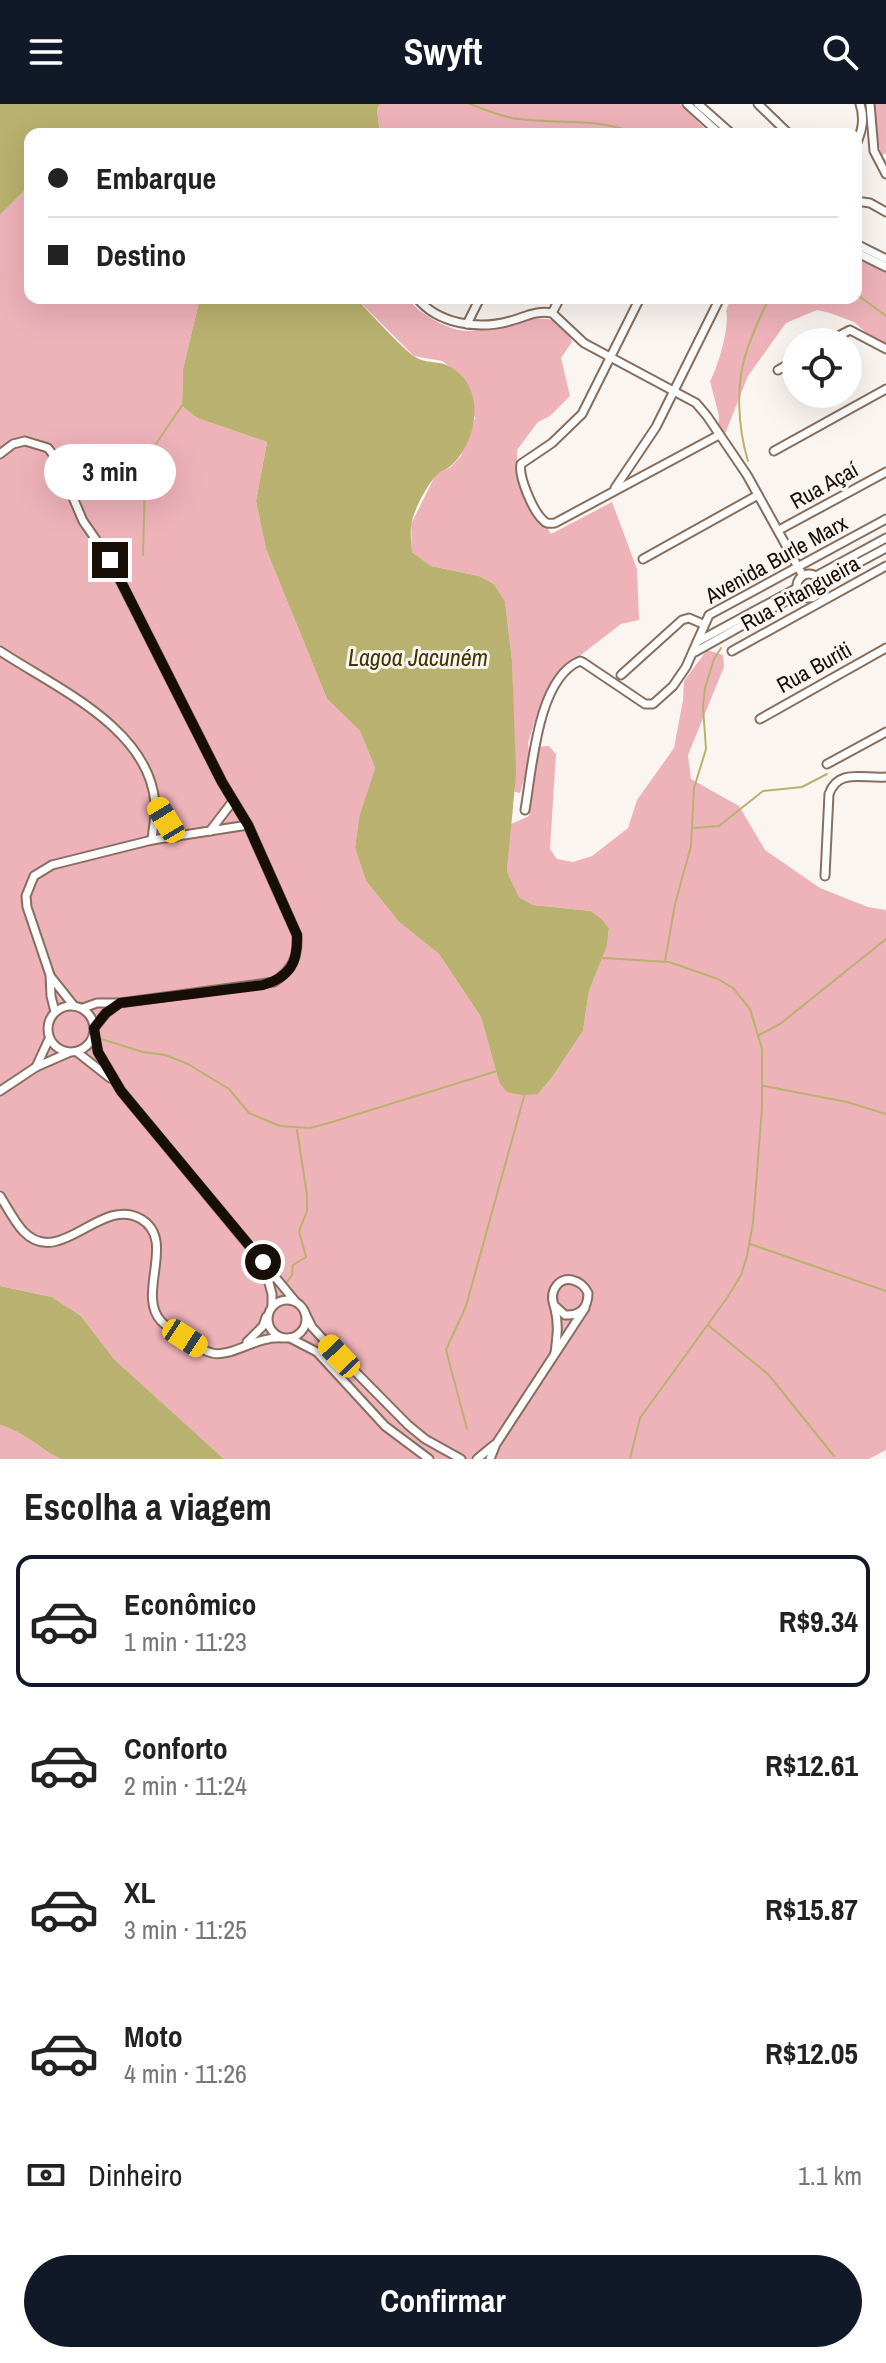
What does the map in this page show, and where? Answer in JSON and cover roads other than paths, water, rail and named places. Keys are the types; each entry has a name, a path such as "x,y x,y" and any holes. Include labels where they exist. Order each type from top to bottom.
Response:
{"street":[{"path":"687,104 713,128"},
{"path":"698,104 725,128"},
{"path":"758,104 783,128"},
{"path":"860,104 864,115 862,128"},
{"path":"870,104 874,151 886,174"},
{"path":"862,202 886,212"},
{"path":"862,247 886,259"},
{"path":"862,255 886,267"},
{"path":"423,304 432,313 467,324 508,322 535,312 552,313 584,343 696,403 758,495 803,576"},
{"path":"467,324 477,304"},
{"path":"552,313 557,304"},
{"path":"637,304 582,414 552,443 524,461 519,469 542,519 550,524 719,435"},
{"path":"613,490 656,427 717,304"},
{"path":"862,336 886,349"},
{"path":"778,370 782,368"},
{"path":"774,451 886,389"},
{"path":"0,454 13,444 25,441 48,448 57,460 83,521 121,579 248,825 297,935 298,954 293,966 274,982 120,1003 64,1007 55,1012 47,1029 49,1039 56,1047 74,1052 114,1081"},
{"name":"Rua Açaí","path":"779,530 886,472"},
{"path":"643,559 758,495"},
{"name":"Avenida Burle Marx","path":"525,810 544,707 567,669 580,661 649,705 673,686 695,652 703,624 715,611 886,519"},
{"name":"Avenida Burle Marx","path":"818,580 886,538"},
{"name":"Avenida Burle Marx","path":"818,580 886,548"},
{"name":"Rua Pitangueira","path":"732,651 816,600 886,566"},
{"path":"803,576 818,580 820,591 816,600 799,591 798,582 803,576"},
{"name":"Avenida Burle Marx","path":"697,642 799,591"},
{"name":"Avenida Burle Marx","path":"695,652 799,591"},
{"path":"621,675 682,620 689,618 703,624"},
{"name":"Rua Buriti","path":"760,719 886,648"},
{"path":"0,651 102,717 126,738 147,769 155,803 152,840"},
{"path":"827,764 886,732"},
{"path":"825,876 832,785 844,777 886,777"},
{"path":"210,831 233,801"},
{"path":"155,803 176,837"},
{"path":"55,1012 50,975 27,907 26,896 34,876 52,865 152,840 248,825"},
{"path":"50,975 78,1007 90,1015 98,1052 114,1081 305,1313 312,1327 389,1407 425,1439 461,1459"},
{"path":"0,1091 36,1067 90,1043 106,1013 120,1003"},
{"path":"36,1067 49,1039"},
{"path":"0,1196 25,1234 47,1243 60,1242 110,1216 122,1214 139,1218 151,1229 155,1238 153,1305 160,1320 210,1353 224,1354 270,1337 286,1338 303,1329 305,1313"},
{"path":"263,1262 272,1294 269,1328 317,1352 385,1426 429,1459"},
{"path":"490,1459 496,1444 555,1355 585,1308 588,1301 585,1287 572,1279 558,1284 552,1298 559,1327 555,1355"},
{"path":"243,1346 263,1326 270,1308 279,1301 295,1301"},
{"path":"554,1305 565,1315 579,1313 585,1308"},
{"path":"477,1459 496,1444"}],"water":[{"path":"0,104 380,104 377,109 379,128 24,128 24,191 0,215"},
{"name":"Lagoa Jacuném","path":"199,304 362,304 412,354 455,369 468,385 473,396 474,420 467,444 451,466 436,476 420,501 411,527 412,552 431,566 479,576 494,584 505,601 512,660 516,775 507,871 519,897 533,905 591,911 609,928 607,946 589,991 583,1031 538,1094 507,1092 499,1082 481,1017 439,954 399,922 366,881 355,848 359,817 375,768 360,731 327,699 266,549 256,501 267,442 197,418 182,406 183,369"},
{"path":"0,1286 52,1297 81,1316 114,1359 224,1459 61,1459 18,1432 0,1425"}],"waterway":[{"path":"470,104 512,118 621,128"},
{"path":"862,298 886,316"},
{"path":"748,461 740,420 739,391 749,343 766,304"},
{"path":"143,555 149,454 183,404"},
{"path":"665,961 675,904 691,846 694,788 706,749 705,688 714,659 721,648"},
{"path":"694,828 719,826 763,791 802,787 827,774"},
{"path":"759,1035 780,1024 886,939"},
{"path":"603,958 669,962 718,979 733,988 750,1009 762,1049 762,1108 753,1223 741,1275 640,1418 630,1459"},
{"path":"98,1038 188,1064 229,1089 249,1113 280,1126 310,1128 497,1071"},
{"path":"764,1086 847,1102 886,1114"},
{"path":"467,1429 446,1350 466,1306 525,1093"},
{"path":"284,1286 292,1275 293,1265 306,1257 299,1231 307,1211 307,1195 297,1130"},
{"path":"750,1244 886,1291"},
{"path":"709,1326 768,1374 834,1456"}]}
